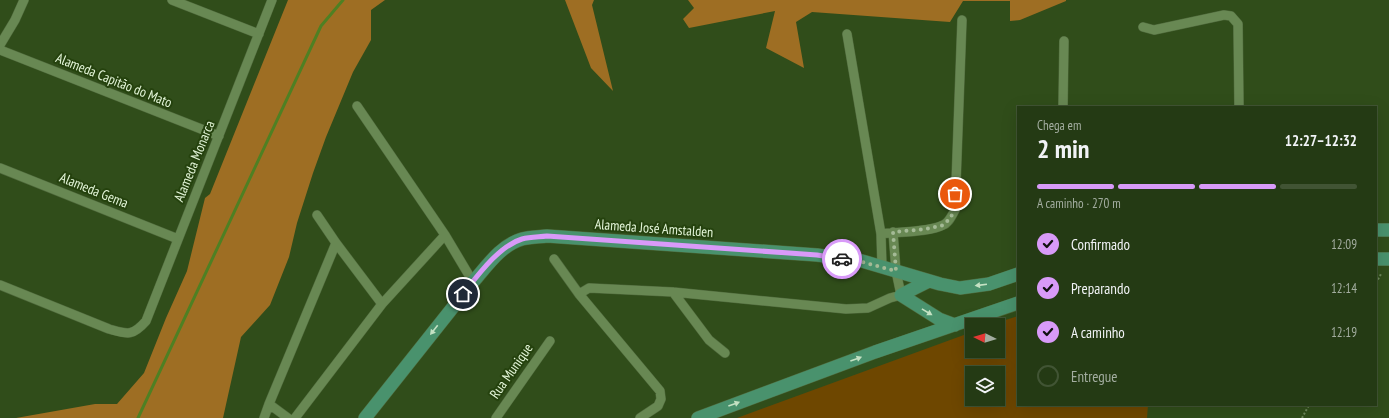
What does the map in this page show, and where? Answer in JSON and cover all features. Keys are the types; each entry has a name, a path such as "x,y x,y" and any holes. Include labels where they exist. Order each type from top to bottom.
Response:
{"street":[{"path":"0,45 15,20 24,0"},
{"path":"172,0 259,34"},
{"name":"Alameda Monarca","path":"0,285 126,334 137,330 146,321 272,0"},
{"path":"1143,27 1154,30 1224,15 1231,16 1238,24 1239,106"},
{"path":"881,234 926,229 944,225 955,210 962,20"},
{"path":"0,28 5,36"},
{"path":"847,34 881,234 882,267"},
{"path":"1063,106 1064,41"},
{"name":"Alameda Capitão do Mato","path":"0,50 219,136"},
{"path":"356,106 445,235 473,282"},
{"name":"Alameda Gema","path":"0,168 178,239"},
{"path":"317,215 382,304"},
{"path":"1377,230 1389,230"},
{"path":"893,232 896,271 901,295 939,318 955,325"},
{"path":"295,418 382,304 445,235"},
{"name":"Alameda José Amstalden","path":"365,418 473,282 506,247 522,239 547,236 817,255 862,262 960,288 989,284 1017,274"},
{"path":"264,418 336,243"},
{"path":"554,259 579,294 660,391 662,399 658,406 640,418"},
{"path":"1377,259 1389,259"},
{"path":"579,294 590,288 673,292 846,309 868,308 890,298 901,295 929,280"},
{"path":"673,292 710,340 725,353"},
{"path":"698,418 874,352 1017,302"},
{"name":"Rua Munique","path":"496,418 550,341"},
{"path":"269,404 288,418"}],"path":[{"path":"1377,281 1381,274"},
{"path":"1302,418 1308,406"}],"shaded area":[{"path":"288,0 385,0 371,10 371,40 353,72 326,137 297,223 289,257 270,305 241,337 223,418 16,418 95,404 117,404 144,373 187,271 205,198 210,194"},
{"path":"565,0 594,0 592,5 613,91 591,68"},
{"path":"688,0 1066,1 1020,20 1010,21 1010,1 963,1 950,22 812,12 796,22 804,68 766,48 775,11 689,28 683,19 694,8"},
{"path":"1017,316 1017,406 1148,406 1147,418 737,418 965,335 965,358 1005,358 1005,320"}],"waterway":[{"path":"138,418 321,26 343,0"}],"way so far":[{"path":"842,259 862,262 896,271 893,232 926,229 944,225 955,210 955,194"}],"route":[{"path":"463,294 488,264 506,247 522,239 547,236 817,255 842,259"}]}
